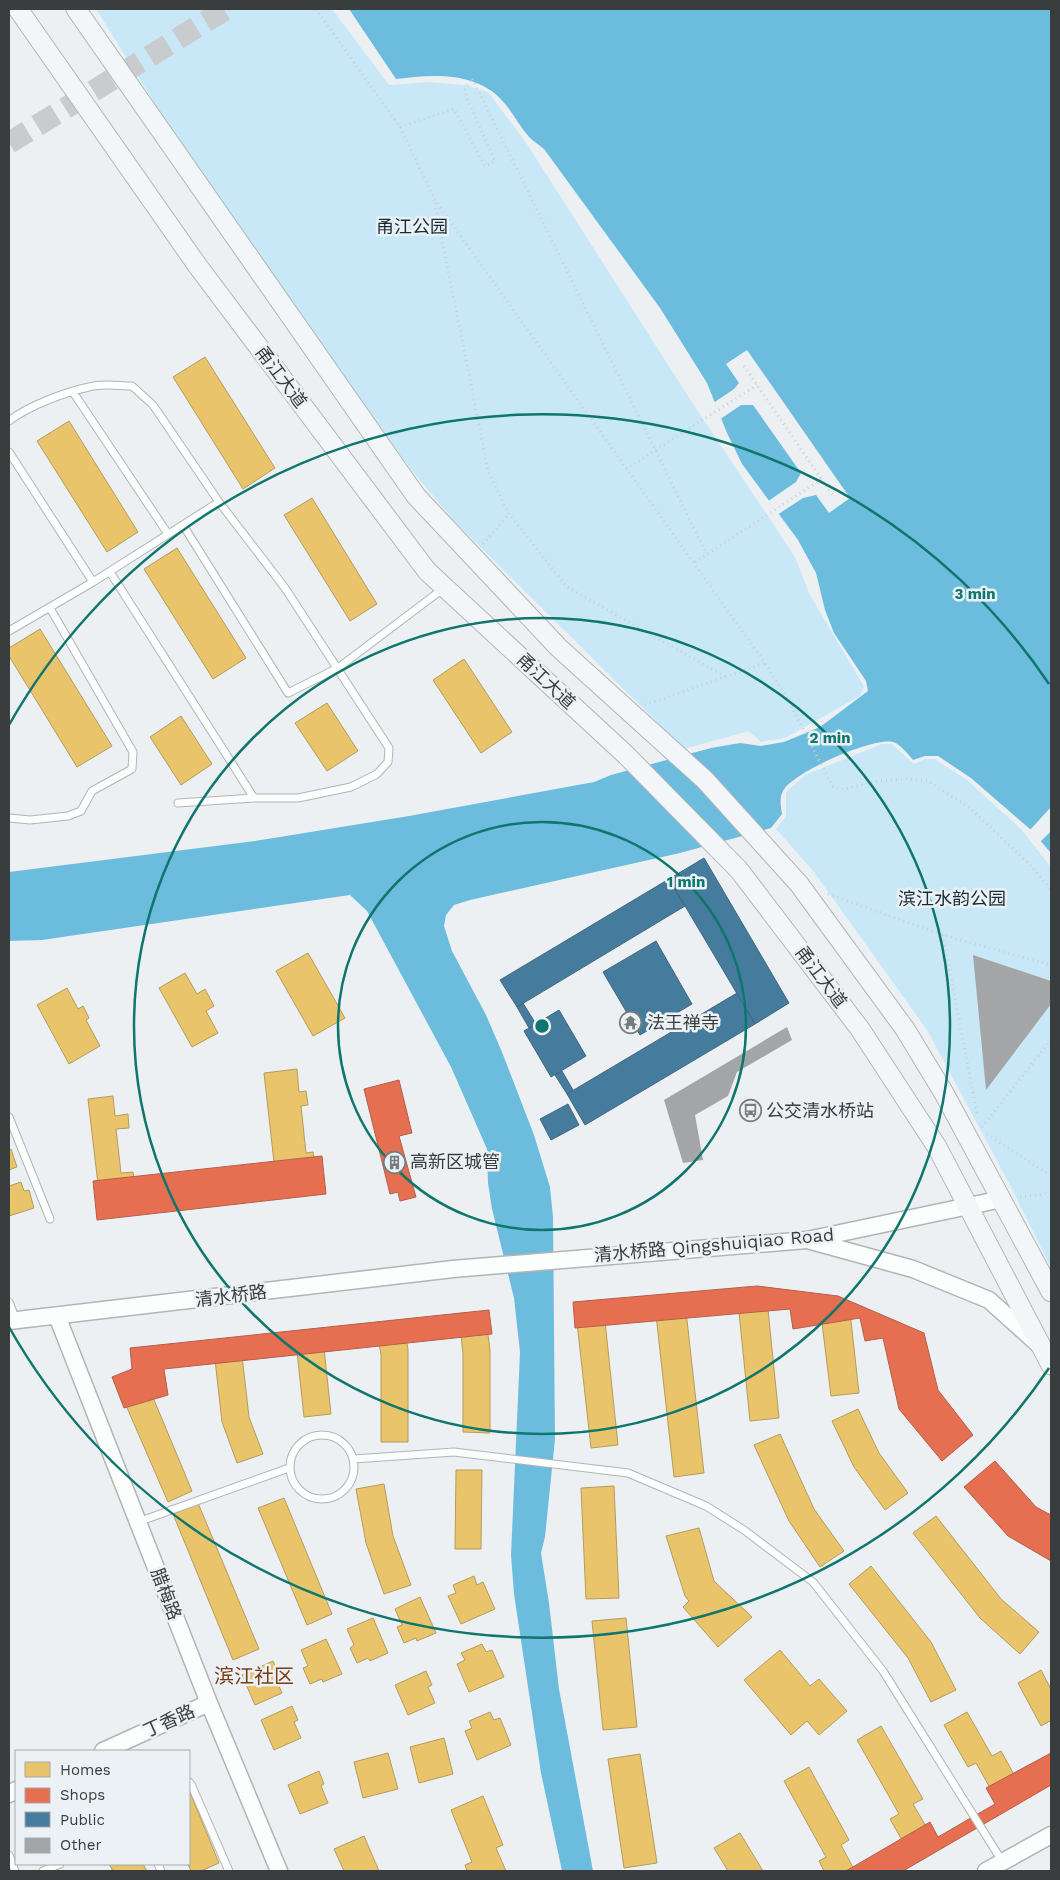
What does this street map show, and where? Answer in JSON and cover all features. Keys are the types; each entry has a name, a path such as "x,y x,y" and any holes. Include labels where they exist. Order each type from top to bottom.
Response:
{"main road":[{"name":"甬江大道","path":"18,9 197,265 427,571 626,755 739,870 860,1029 937,1147 1051,1365"},
{"name":"甬江大道","path":"76,9 416,496 559,648 705,780 799,884 905,1029 945,1095 1051,1292"}],"street":[{"name":"清水桥路 Qingshuiqiao Road","path":"453,1269 807,1240 1002,1199"},
{"path":"807,1240 913,1269 989,1300 1042,1348"},
{"name":"清水桥路","path":"13,1321 453,1269"},
{"name":"腊梅路","path":"57,1316 209,1703 279,1871"},
{"name":"丁香路","path":"105,1750 209,1703"},
{"path":"986,1871 1051,1835"}],"lane":[{"path":"9,421 19,413 36,405 90,386 132,386 153,405 219,502 285,588 389,748 388,762 377,774 351,787 298,798 254,798 178,803"},
{"path":"73,392 168,534"},
{"path":"9,452 93,582"},
{"path":"9,631 110,572 219,502"},
{"path":"183,525 288,693 338,668 446,587"},
{"path":"110,572 254,798"},
{"path":"9,818 30,820 68,816 81,811 92,791 132,768 133,752 50,608"},
{"path":"9,1117 50,1219"},
{"path":"9,1302 13,1321"},
{"path":"317,1434 327,1434 336,1437 350,1450 354,1459 354,1470 351,1480 341,1492 326,1499 316,1499 306,1495 297,1488 289,1468 290,1459 300,1442 317,1434"},
{"path":"354,1459 454,1452 628,1474 706,1506 737,1525 813,1582 866,1649 883,1671 1002,1862"},
{"path":"138,1522 289,1468"},
{"path":"190,1783 229,1871"},
{"path":"9,1855 15,1871"},
{"path":"43,1871 58,1865"}],"path":[{"path":"316,9 400,127 435,200 765,663 794,712 833,787 844,789 879,781 907,779 928,781 970,808 1028,863 1051,889"},
{"path":"400,127 454,109 485,166 495,161 468,101 465,90 472,78 706,553"},
{"path":"435,200 488,471 508,514 567,587 726,677"},
{"path":"744,366 833,496"},
{"path":"626,469 757,385"},
{"path":"694,562 822,479"},
{"path":"628,710 765,663"},
{"path":"826,894 943,935 1051,965"},
{"path":"943,935 980,1130 1051,1176"},
{"path":"980,1130 1051,1040"},
{"path":"1002,1199 1051,1193"}],"green space":[{"name":"甬江公园","path":"96,9 332,9 389,85 429,82 465,85 488,92 525,141 697,410 795,557 810,595 864,686 860,696 785,738 761,742 749,731 684,749 455,522 409,467 180,144"},
{"name":"滨江水韵公园","path":"882,744 892,744 914,764 925,759 935,759 967,780 1021,829 1051,867 1051,1268 1011,1187 927,1030 814,872 776,829 786,816 786,792 805,775"}],"water":[{"path":"349,9 1051,9 1051,853 1031,830 971,778 938,756 925,756 913,760 896,743 883,742 852,750 817,766 790,783 783,791 781,797 782,814 771,828 680,853 470,900 454,905 446,915 444,926 452,951 486,1015 502,1052 534,1135 550,1187 553,1217 555,1439 545,1537 541,1553 559,1689 593,1871 562,1871 541,1773 514,1594 511,1555 520,1352 514,1298 492,1209 488,1183 487,1149 451,1067 367,911 350,895 42,940 9,941 9,872 255,841 409,816 594,782 611,775 711,748 740,743 761,746 784,742 820,727 868,691 866,681 834,633 825,610 816,573 798,540 742,464 707,383 660,308 544,149 529,137 506,105 483,86 456,77 426,76 396,79"}],"pier":[{"path":"747,350 850,498 829,513 816,495 803,498 777,515 767,502 796,482 801,473 753,405 741,405 719,420 712,404 734,389 739,383 726,364"},
{"path":"1051,807 1051,831 1039,843 1029,831"}],"building: Homes":[{"path":"205,357 275,468 243,489 173,377"},
{"path":"69,421 138,532 107,552 37,441"},
{"path":"312,498 377,604 350,621 284,515"},
{"path":"177,548 246,658 213,679 144,569"},
{"path":"40,629 112,746 77,767 9,656 9,648"},
{"path":"464,659 512,732 481,753 433,680"},
{"path":"327,703 358,751 327,771 295,723"},
{"path":"181,716 212,764 181,785 150,737"},
{"path":"308,953 345,1018 313,1036 276,971"},
{"path":"185,973 197,994 205,989 214,1006 206,1011 218,1033 192,1047 159,988"},
{"path":"67,988 78,1009 83,1006 89,1018 86,1020 100,1046 69,1064 37,1005"},
{"path":"297,1069 299,1092 306,1091 308,1105 301,1106 306,1153 313,1152 315,1167 308,1167 311,1185 277,1189 264,1073"},
{"path":"113,1096 115,1116 128,1114 129,1128 116,1129 121,1173 133,1172 135,1185 123,1187 126,1207 101,1210 88,1099"},
{"path":"11,1149 17,1167 9,1170 9,1150"},
{"path":"21,1182 24,1191 29,1190 34,1208 9,1216 9,1186"},
{"path":"766,1290 779,1418 750,1421 737,1293"},
{"path":"684,1293 704,1473 674,1477 654,1297"},
{"path":"603,1302 618,1445 591,1448 575,1305"},
{"path":"849,1303 859,1393 831,1396 820,1307"},
{"path":"485,1312 490,1350 490,1433 463,1432 463,1354 459,1316"},
{"path":"403,1321 408,1349 408,1442 381,1442 381,1355 376,1325"},
{"path":"322,1330 331,1414 304,1417 295,1333"},
{"path":"923,1335 936,1390 970,1434 943,1457 902,1406 889,1342"},
{"path":"240,1338 249,1417 263,1454 237,1463 222,1422 213,1342"},
{"path":"159,1348 165,1392 152,1395 192,1491 168,1502 121,1394 136,1388 131,1350"},
{"path":"858,1409 879,1453 908,1493 885,1510 854,1467 832,1421"},
{"path":"780,1434 814,1509 844,1551 820,1567 789,1521 754,1445"},
{"path":"996,1463 1035,1508 1051,1517 1051,1558 1009,1533 967,1487"},
{"path":"456,1470 482,1470 481,1549 455,1549"},
{"path":"384,1484 393,1536 411,1585 384,1594 366,1543 356,1489"},
{"path":"614,1486 619,1598 586,1599 581,1488"},
{"path":"284,1498 332,1614 307,1625 258,1508"},
{"path":"198,1503 259,1649 233,1660 173,1514"},
{"path":"936,1516 1001,1599 1039,1632 1020,1654 980,1618 913,1533"},
{"path":"699,1528 714,1581 752,1617 718,1647 683,1607 689,1601 685,1596 666,1536"},
{"path":"871,1566 931,1642 956,1690 931,1702 908,1658 849,1584"},
{"path":"474,1576 477,1585 483,1582 495,1609 461,1624 448,1596 456,1593 453,1585"},
{"path":"420,1597 436,1633 417,1641 416,1638 404,1643 397,1627 402,1625 395,1609"},
{"path":"373,1618 388,1653 370,1661 368,1658 357,1663 350,1648 354,1645 347,1629"},
{"path":"626,1618 637,1727 603,1730 592,1621"},
{"path":"326,1639 342,1674 323,1682 322,1679 310,1684 303,1668 308,1666 301,1650"},
{"path":"482,1644 486,1652 492,1650 504,1677 469,1692 457,1664 465,1660 461,1653"},
{"path":"780,1650 810,1686 819,1679 847,1711 819,1735 807,1721 791,1735 744,1680"},
{"path":"273,1661 279,1675 275,1677 282,1693 255,1705 242,1675"},
{"path":"1041,1670 1051,1689 1051,1724 1050,1721 1041,1726 1018,1683"},
{"path":"426,1671 432,1685 428,1687 435,1703 408,1715 395,1685"},
{"path":"292,1706 298,1720 294,1722 301,1738 274,1750 261,1720"},
{"path":"490,1712 494,1720 500,1718 511,1745 477,1760 465,1731 472,1728 469,1721"},
{"path":"967,1712 992,1756 1001,1751 1026,1796 1002,1809 976,1763 968,1767 944,1725"},
{"path":"881,1726 923,1799 913,1804 938,1847 914,1861 890,1819 899,1814 857,1740"},
{"path":"444,1738 453,1774 419,1783 410,1747"},
{"path":"388,1753 398,1789 363,1798 354,1762"},
{"path":"640,1754 657,1863 624,1868 608,1759"},
{"path":"809,1767 849,1840 841,1845 855,1871 824,1871 819,1861 826,1857 784,1781"},
{"path":"319,1771 324,1784 321,1786 328,1803 300,1814 288,1785"},
{"path":"190,1792 219,1863 201,1871 191,1871 188,1865 190,1865"},
{"path":"483,1796 503,1845 496,1848 506,1871 467,1871 465,1865 472,1862 451,1810"},
{"path":"740,1833 763,1871 728,1871 714,1848"},
{"path":"364,1836 379,1871 344,1871 334,1849"},
{"path":"110,1865 144,1865 147,1871 113,1871"}],"building: Shops":[{"name":"高新区城管","path":"399,1080 412,1133 399,1136 416,1197 400,1201 398,1192 390,1194 364,1089"},
{"path":"322,1156 326,1194 97,1220 93,1181"},
{"path":"757,1286 838,1296 924,1333 938,1390 973,1435 942,1461 899,1409 883,1338 865,1341 860,1318 793,1329 790,1309 575,1328 573,1302"},
{"path":"489,1310 492,1334 164,1369 168,1395 124,1408 112,1377 132,1369 130,1348"},
{"path":"995,1461 1036,1507 1051,1515 1051,1561 1008,1536 964,1487"},
{"path":"1051,1753 1051,1785 903,1871 846,1871 930,1822 938,1837 995,1804 986,1788"}],"building: Public":[{"path":"704,858 789,1003 755,1024 669,879"},
{"path":"669,879 685,906 517,1007 500,980"},
{"path":"656,941 692,1004 640,1035 603,972"},
{"path":"737,993 755,1024 585,1125 567,1094"},
{"path":"523,1003 536,1024 529,1028 517,1007"},
{"path":"559,1010 586,1056 551,1077 524,1031"},
{"path":"562,1071 573,1090 567,1094 555,1075"},
{"path":"568,1104 579,1125 551,1140 540,1119"}],"building: Other":[{"path":"973,955 1051,981 1051,1004 986,1090"},
{"path":"787,1027 792,1040 737,1072 728,1096 695,1115 703,1160 683,1163 664,1100"}],"tunnel":[{"path":"9,143 226,9"}],"place":[{"name":"法王禅寺","path":"631,1023"},
{"name":"公交清水桥站","path":"750,1111"},
{"name":"高新区城管","path":"394,1162"}],"district":[{"name":"滨江社区","path":"254,1676"}]}
